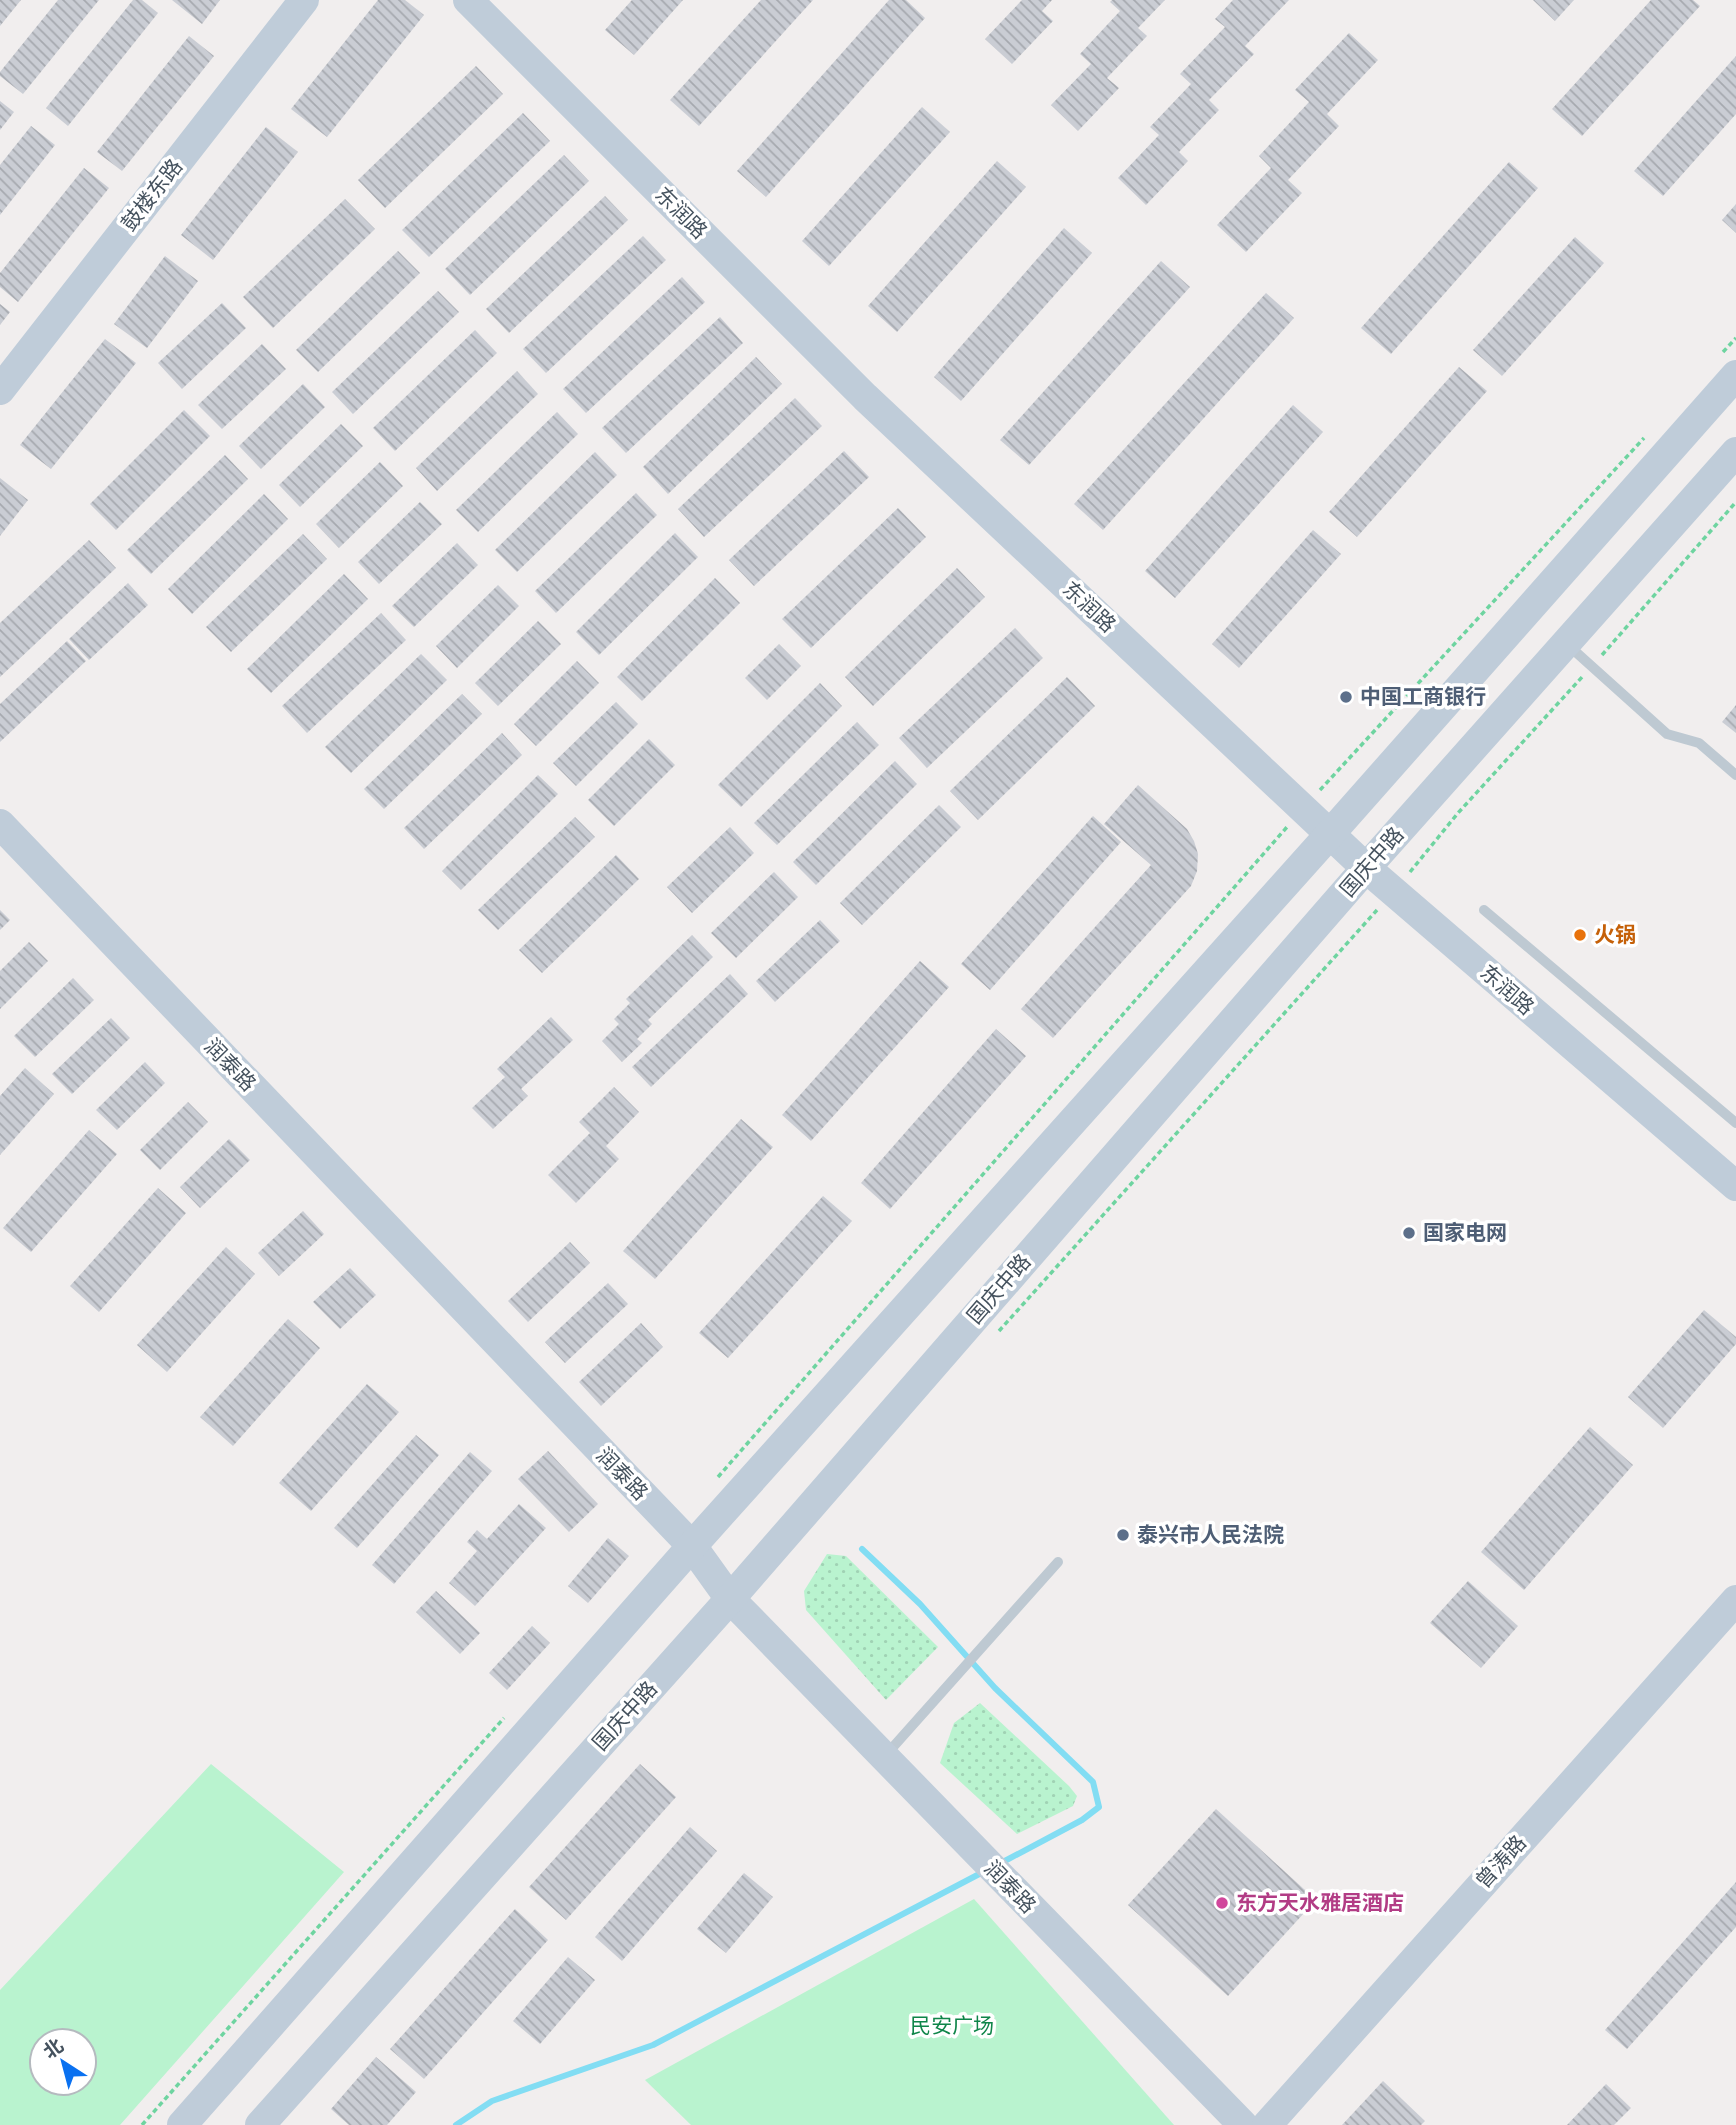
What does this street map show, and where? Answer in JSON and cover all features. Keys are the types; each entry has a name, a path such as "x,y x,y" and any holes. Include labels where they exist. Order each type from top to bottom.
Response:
{"street":[{"name":"鼓楼东路","path":"0,390 304,0"},
{"name":"东润路","path":"468,0 865,397 1366,869 1736,1186"},
{"path":"182,2125 692,1546 1330,834 1727,367"},
{"name":"国庆中路","path":"260,2125 730,1599 1366,869 1736,452"},
{"name":"润泰路","path":"0,824 692,1546 730,1599 1243,2125"},
{"name":"曾涛路","path":"1268,2125 1736,1600"}],"lane":[{"path":"1566,643 1667,734 1699,743 1736,775"},
{"path":"1484,910 1736,1123"},
{"path":"884,1757 1058,1562"}],"path":[{"path":"1727,367 1736,338"},
{"path":"709,1486 1303,809 1651,430"},
{"path":"142,2125 512,1710"}],"green space":[{"path":"827,1554 846,1556 938,1647 886,1700 806,1610 804,1591"},
{"path":"980,1703 1069,1786 1077,1796 1073,1806 1017,1834 940,1763 954,1723"},
{"path":"211,1764 344,1872 120,2125 0,2125 0,1990"},
{"name":"民安广场","path":"974,1899 1174,2125 691,2125 645,2080"}],"building":[{"path":"0,0 21,0 0,26"},
{"path":"58,0 99,0 23,94 0,76 0,72"},
{"path":"133,0 142,0 158,13 68,126 46,108"},
{"path":"172,0 220,0 202,24"},
{"path":"378,0 405,0 424,15 327,137 291,109"},
{"path":"632,0 683,0 634,55 605,30"},
{"path":"761,0 813,0 699,126 670,100"},
{"path":"889,0 906,0 925,18 766,197 737,171"},
{"path":"1022,0 1052,0 1042,11 1053,21 1012,64 985,39"},
{"path":"1165,0 1138,28 1147,36 1107,78 1119,88 1078,131 1051,105 1091,64 1080,54 1120,11 1110,2"},
{"path":"1233,0 1289,0 1245,46 1254,54 1209,100 1219,110 1179,152 1188,161 1146,205 1118,178 1159,135 1150,127 1191,84 1180,74 1225,27 1215,19"},
{"path":"1533,0 1574,0 1555,21"},
{"path":"1651,0 1693,0 1700,6 1582,136 1552,109"},
{"path":"1349,33 1378,60 1327,114 1339,126 1288,180 1302,193 1246,252 1217,225 1271,168 1259,156 1309,102 1295,90"},
{"path":"189,36 214,56 122,171 97,152"},
{"path":"1736,56 1736,114 1663,196 1634,171"},
{"path":"476,66 503,94 385,208 358,180"},
{"path":"0,101 14,112 0,130"},
{"path":"922,107 950,132 829,266 802,241"},
{"path":"523,113 550,141 429,257 402,230"},
{"path":"31,126 55,145 0,215 0,165"},
{"path":"266,127 298,152 213,260 181,235"},
{"path":"564,155 589,181 470,295 445,269"},
{"path":"997,161 1026,187 897,332 868,306"},
{"path":"1509,162 1538,188 1391,354 1361,328"},
{"path":"84,168 109,188 18,302 0,287 0,273"},
{"path":"605,196 628,220 509,333 486,309"},
{"path":"345,199 375,229 273,328 243,297"},
{"path":"1736,204 1736,233 1722,220"},
{"path":"1064,228 1092,253 961,401 934,377"},
{"path":"643,236 666,260 546,373 523,349"},
{"path":"1575,237 1604,263 1502,376 1473,350"},
{"path":"398,251 420,273 318,372 296,350"},
{"path":"165,256 198,281 147,348 114,324"},
{"path":"1161,261 1190,287 1029,465 1000,440"},
{"path":"682,277 705,302 586,413 563,389"},
{"path":"438,291 459,312 353,414 332,392"},
{"path":"1266,293 1294,318 1103,530 1074,504"},
{"path":"222,303 246,328 182,389 158,363"},
{"path":"0,304 10,312 0,325"},
{"path":"720,317 743,343 626,453 602,428"},
{"path":"475,330 497,353 395,451 373,428"},
{"path":"105,339 136,363 51,469 20,445"},
{"path":"262,344 286,369 222,429 198,405"},
{"path":"756,357 782,384 668,494 643,467"},
{"path":"1459,367 1487,391 1357,537 1329,512"},
{"path":"517,371 538,394 437,491 416,468"},
{"path":"303,384 325,407 261,469 239,446"},
{"path":"795,398 822,426 704,537 678,509"},
{"path":"1293,405 1323,432 1175,598 1145,571"},
{"path":"184,410 210,436 116,530 90,504"},
{"path":"557,412 578,434 478,532 456,510"},
{"path":"341,424 363,446 300,507 279,485"},
{"path":"844,451 869,477 754,586 729,560"},
{"path":"595,452 617,475 517,572 495,550"},
{"path":"225,455 248,479 151,574 127,550"},
{"path":"380,462 403,486 339,548 316,524"},
{"path":"0,478 28,500 0,536"},
{"path":"636,493 657,515 556,613 535,591"},
{"path":"264,494 288,519 192,614 168,589"},
{"path":"420,502 442,524 379,584 358,562"},
{"path":"898,508 926,537 811,648 782,619"},
{"path":"1313,530 1341,554 1239,668 1212,644"},
{"path":"675,533 698,557 599,655 576,632"},
{"path":"303,534 327,559 231,652 206,627"},
{"path":"89,540 116,568 0,677 0,623"},
{"path":"457,543 478,565 414,627 392,606"},
{"path":"957,568 985,597 873,706 845,677"},
{"path":"344,574 368,599 271,693 247,669"},
{"path":"715,578 740,603 642,701 617,677"},
{"path":"128,583 148,605 89,660 69,639"},
{"path":"498,585 519,606 457,668 436,646"},
{"path":"381,613 406,640 307,733 282,706"},
{"path":"538,621 561,644 498,706 475,683"},
{"path":"1015,628 1043,658 927,768 899,738"},
{"path":"67,641 86,661 0,742 0,704"},
{"path":"779,644 801,666 767,700 745,678"},
{"path":"421,654 447,680 351,773 325,747"},
{"path":"577,661 599,683 536,746 514,724"},
{"path":"1067,677 1095,706 978,820 950,791"},
{"path":"820,683 842,706 741,807 718,785"},
{"path":"462,694 482,714 384,809 364,789"},
{"path":"616,702 638,724 576,786 553,763"},
{"path":"1736,705 1736,733 1722,722"},
{"path":"857,722 879,745 777,845 754,823"},
{"path":"502,733 522,755 424,849 404,828"},
{"path":"649,739 675,765 614,826 588,800"},
{"path":"895,761 917,784 816,885 793,862"},
{"path":"538,775 558,794 461,890 442,871"},
{"path":"1138,785 1187,829 1198,854 1197,871 1191,886 1053,1038 1021,1009 1151,865 1104,824"},
{"path":"939,805 961,827 862,925 840,903"},
{"path":"1093,816 1121,842 990,990 961,964"},
{"path":"575,817 595,837 498,930 478,910"},
{"path":"730,827 754,853 692,913 667,887"},
{"path":"616,855 639,879 542,973 519,950"},
{"path":"774,872 798,897 736,958 711,933"},
{"path":"0,910 10,920 0,930"},
{"path":"820,920 840,941 775,1002 756,981"},
{"path":"692,935 713,957 648,1020 652,1024 637,1039 642,1043 622,1062 602,1041 619,1024 614,1019 630,1003 626,999"},
{"path":"29,942 48,961 0,1009 0,971"},
{"path":"920,961 949,987 811,1141 782,1115"},
{"path":"730,974 748,994 651,1087 632,1067"},
{"path":"73,978 94,1000 35,1057 14,1036"},
{"path":"551,1017 573,1040 521,1089 528,1096 493,1129 472,1108 505,1077 497,1069"},
{"path":"111,1018 130,1038 72,1094 52,1074"},
{"path":"996,1029 1026,1056 890,1209 861,1183"},
{"path":"145,1062 165,1083 117,1130 96,1110"},
{"path":"25,1068 54,1094 0,1155 0,1096"},
{"path":"614,1087 639,1112 606,1146 619,1159 576,1203 548,1175 590,1133 579,1122"},
{"path":"188,1102 208,1122 160,1170 140,1150"},
{"path":"741,1119 773,1147 655,1279 623,1251"},
{"path":"89,1130 117,1154 31,1252 3,1228"},
{"path":"229,1139 250,1160 200,1208 180,1187"},
{"path":"158,1188 186,1213 99,1312 70,1286"},
{"path":"823,1196 852,1221 728,1358 699,1333"},
{"path":"303,1211 324,1234 279,1276 258,1253"},
{"path":"570,1242 590,1263 528,1322 508,1301"},
{"path":"226,1247 255,1274 167,1372 137,1345"},
{"path":"350,1268 376,1295 340,1329 313,1302"},
{"path":"608,1283 628,1304 565,1363 545,1342"},
{"path":"1704,1310 1736,1337 1736,1344 1663,1428 1628,1397"},
{"path":"288,1319 320,1348 233,1446 200,1417"},
{"path":"641,1323 663,1347 601,1406 579,1382"},
{"path":"367,1384 399,1412 311,1511 279,1483"},
{"path":"1590,1427 1633,1465 1524,1590 1481,1552"},
{"path":"416,1435 439,1455 357,1548 334,1528"},
{"path":"548,1451 598,1504 569,1532 518,1479"},
{"path":"470,1452 492,1471 394,1584 372,1565"},
{"path":"519,1504 546,1528 475,1606 449,1583 477,1551 467,1542 477,1530 487,1539"},
{"path":"608,1538 629,1556 588,1603 568,1586"},
{"path":"1468,1581 1518,1626 1481,1668 1430,1623"},
{"path":"436,1591 480,1633 460,1654 416,1612"},
{"path":"532,1626 550,1643 507,1690 489,1673"},
{"path":"640,1764 676,1797 566,1920 529,1887"},
{"name":"东方天水雅居酒店","path":"1216,1809 1316,1900 1228,1996 1128,1905"},
{"path":"690,1827 717,1851 622,1961 595,1937"},
{"path":"744,1873 773,1897 726,1953 697,1929"},
{"path":"1736,1882 1736,1927 1627,2049 1605,2030"},
{"path":"515,1909 548,1940 424,2079 390,2049"},
{"path":"568,1957 595,1980 540,2044 513,2021"},
{"path":"376,2057 416,2092 387,2125 349,2125 331,2109"},
{"path":"1383,2081 1425,2121 1421,2125 1342,2125"},
{"path":"1606,2084 1631,2108 1614,2125 1567,2125"}],"waterway":[{"path":"862,1549 920,1604 995,1688 1093,1782 1099,1807 1082,1820 1001,1863"},
{"path":"456,2125 492,2101 653,2045 985,1871"}],"place":[{"name":"中国工商银行","path":"1346,697"},
{"name":"火锅","path":"1580,935"},
{"name":"国家电网","path":"1409,1233"},
{"name":"泰兴市人民法院","path":"1123,1535"},
{"name":"东方天水雅居酒店","path":"1222,1903"}]}
